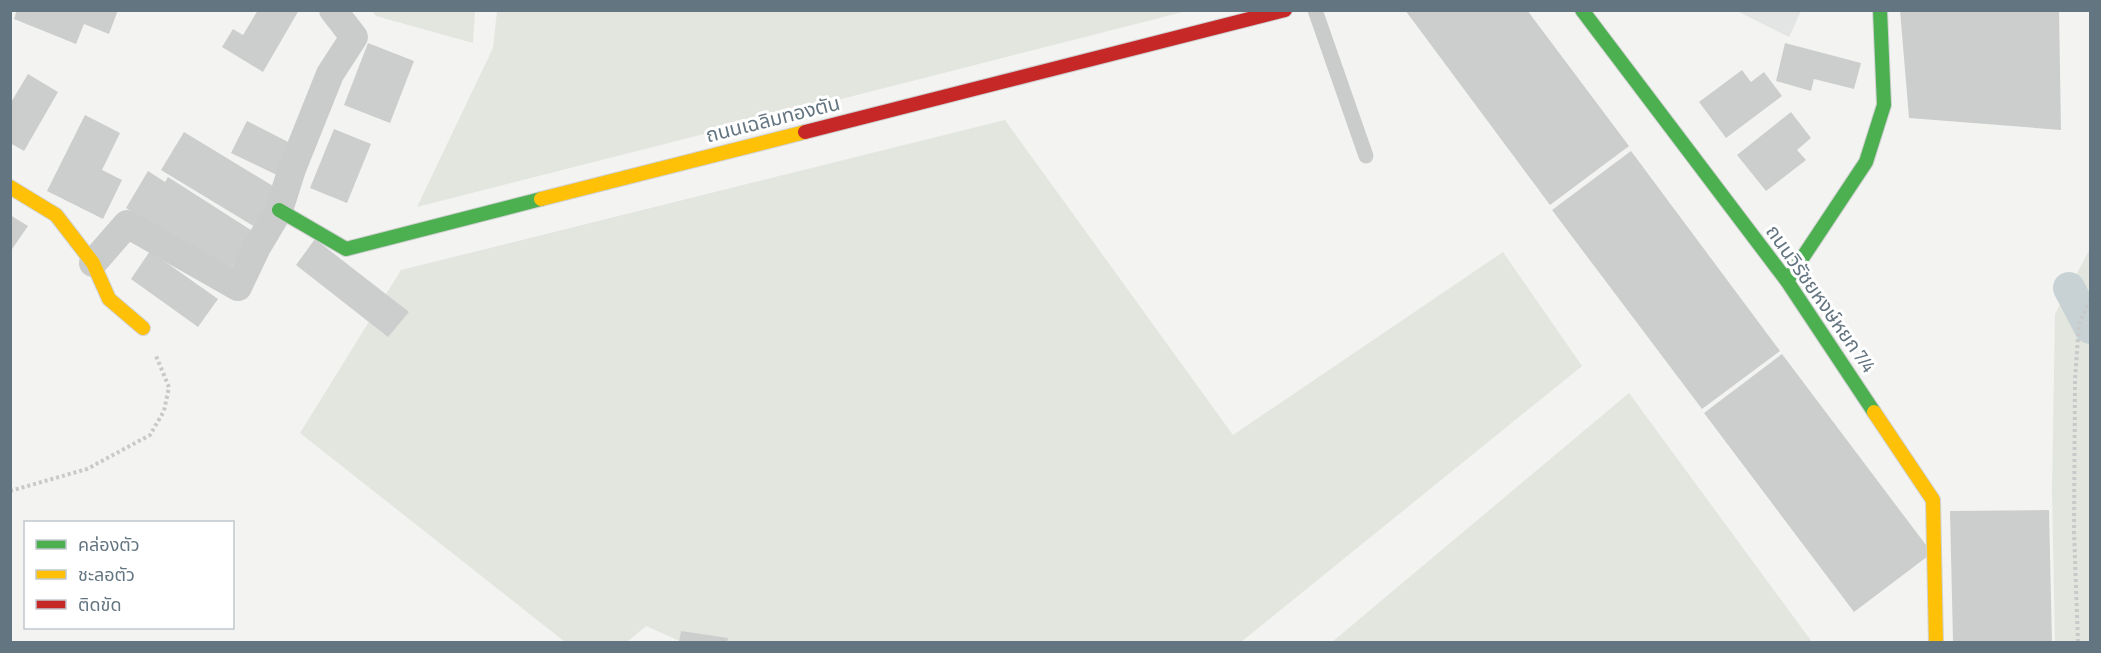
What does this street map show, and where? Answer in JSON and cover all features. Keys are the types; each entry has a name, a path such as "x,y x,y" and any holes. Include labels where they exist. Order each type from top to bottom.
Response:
{"street":[{"path":"93,263 128,224 238,287 257,247 279,210 292,169 330,75 354,37 333,10"},
{"name":"ถนนเฉลิมทองตัน","path":"279,210 346,249 1285,10"},
{"name":"ถนนวิรัชยหงษ์หยก 7/4","path":"1582,10 1787,281 1933,500 1936,642"},
{"path":"1787,281 1866,162 1884,105 1880,10"},
{"path":"10,187 56,215 93,263 109,299 143,328"}],"lane":[{"path":"1315,10 1366,156"}],"path":[{"path":"2078,642 2074,532 2075,379 2079,324 2091,300"},
{"path":"10,491 87,469 150,435 164,411 169,387 143,328"}],"shaded area":[{"path":"497,10 1187,11 417,207 493,48"},
{"path":"372,11 475,11 473,43 376,16"},
{"path":"1737,11 1801,11 1789,37"},
{"path":"1005,120 1233,435 1503,252 1582,366 1241,642 682,642 646,626 627,642 565,642 300,433 401,270"},
{"path":"2090,249 2090,642 2055,642 2052,491 2055,314"},
{"path":"1629,393 1812,642 1332,642"}],"building":[{"path":"17,10 118,10 109,34 84,24 76,44 14,19"},
{"path":"258,10 299,10 263,72 222,47 233,29 243,35"},
{"path":"1405,10 1527,10 1629,146 1550,205"},
{"path":"1900,10 2059,10 2061,130 1909,118"},
{"path":"368,43 414,61 390,123 344,105"},
{"path":"1785,43 1861,63 1854,89 1814,79 1811,91 1776,81"},
{"path":"1742,70 1751,82 1764,72 1782,96 1726,138 1699,102"},
{"path":"28,74 58,92 24,151 10,143 10,104"},
{"path":"1791,112 1811,138 1797,150 1806,160 1766,191 1737,155"},
{"path":"85,115 120,133 102,170 122,180 103,219 47,191"},
{"path":"247,121 292,144 277,175 231,153"},
{"path":"334,129 371,144 347,203 310,188"},
{"path":"184,132 278,189 255,227 161,170"},
{"path":"1631,151 1780,351 1702,409 1552,210"},
{"path":"148,171 165,182 168,177 254,232 228,273 126,208"},
{"path":"10,215 28,226 10,252"},
{"path":"315,239 409,312 388,337 296,265"},
{"path":"150,251 218,299 198,327 131,279"},
{"path":"1782,354 1932,553 1854,612 1704,413"},
{"path":"2049,510 2052,642 1953,642 1950,511"},
{"path":"681,631 728,638 727,642 679,642"}],"waterway":[{"path":"2069,288 2090,328"}],"traffic: fast":[{"path":"1582,10 1787,281 1874,412"},
{"path":"1787,281 1866,162 1884,105 1880,10"},
{"path":"279,210 346,249 541,199"}],"traffic: slow":[{"path":"541,199 805,132"},
{"path":"10,187 56,215 93,263 109,299 143,328"},
{"path":"1874,412 1933,500 1936,642"}],"traffic: jam":[{"path":"805,132 1285,10"}]}
